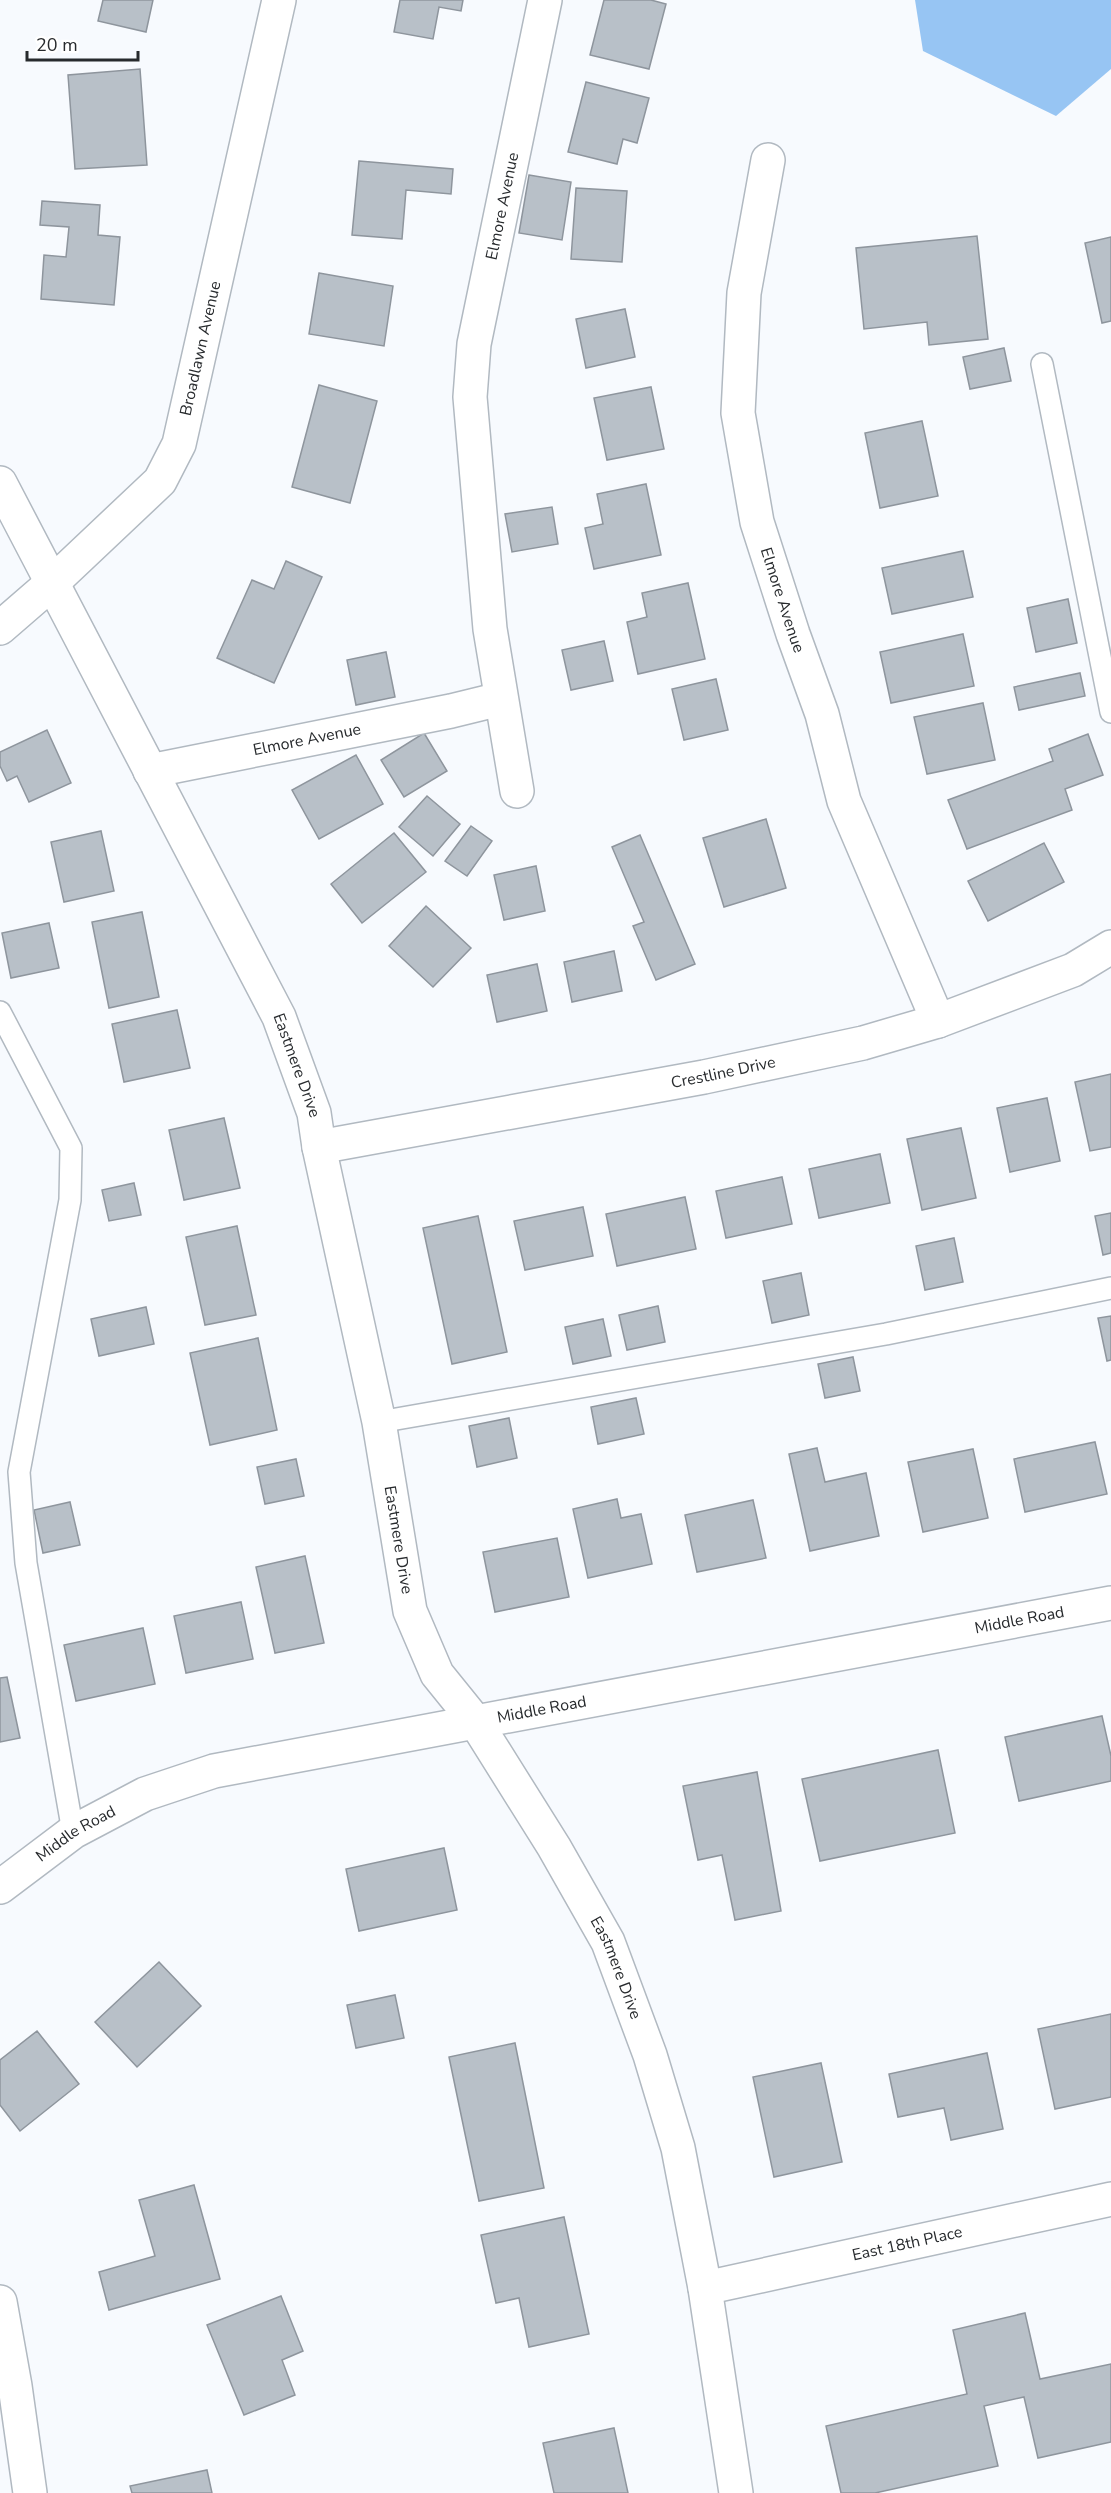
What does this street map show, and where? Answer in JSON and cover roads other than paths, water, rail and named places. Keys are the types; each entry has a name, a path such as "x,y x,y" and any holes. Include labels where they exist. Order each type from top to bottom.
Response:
{"street":[{"name":"Broadlawn Avenue","path":"0,628 52,583 160,481 179,444 279,0"},
{"name":"Elmore Avenue","path":"517,791 490,629 470,397 474,344 545,0"},
{"name":"Elmore Avenue","path":"768,160 744,293 738,413 757,522 793,634 822,714 844,801 938,1021"},
{"name":"Eastmere Drive","path":"0,483 279,1017 314,1113 319,1148 379,1422 410,1611 437,1674 475,1721 554,1847 608,1942 651,2055 678,2148 705,2288 736,2493"},
{"name":"Elmore Avenue","path":"150,771 451,711 500,699"},
{"name":"Crestline Drive","path":"319,1148 704,1077 863,1043 938,1021 1073,970 1111,947"},
{"name":"Middle Road","path":"0,1887 73,1832 145,1794 214,1771 1111,1603"},
{"name":"East 18th Place","path":"705,2288 1111,2199"},
{"path":"0,2302 30,2493"}],"lane":[{"path":"1042,364 1111,712"},
{"path":"0,1012 71,1148 70,1200 20,1472 26,1563 73,1832"},
{"path":"379,1422 886,1334 1111,1288"}]}
